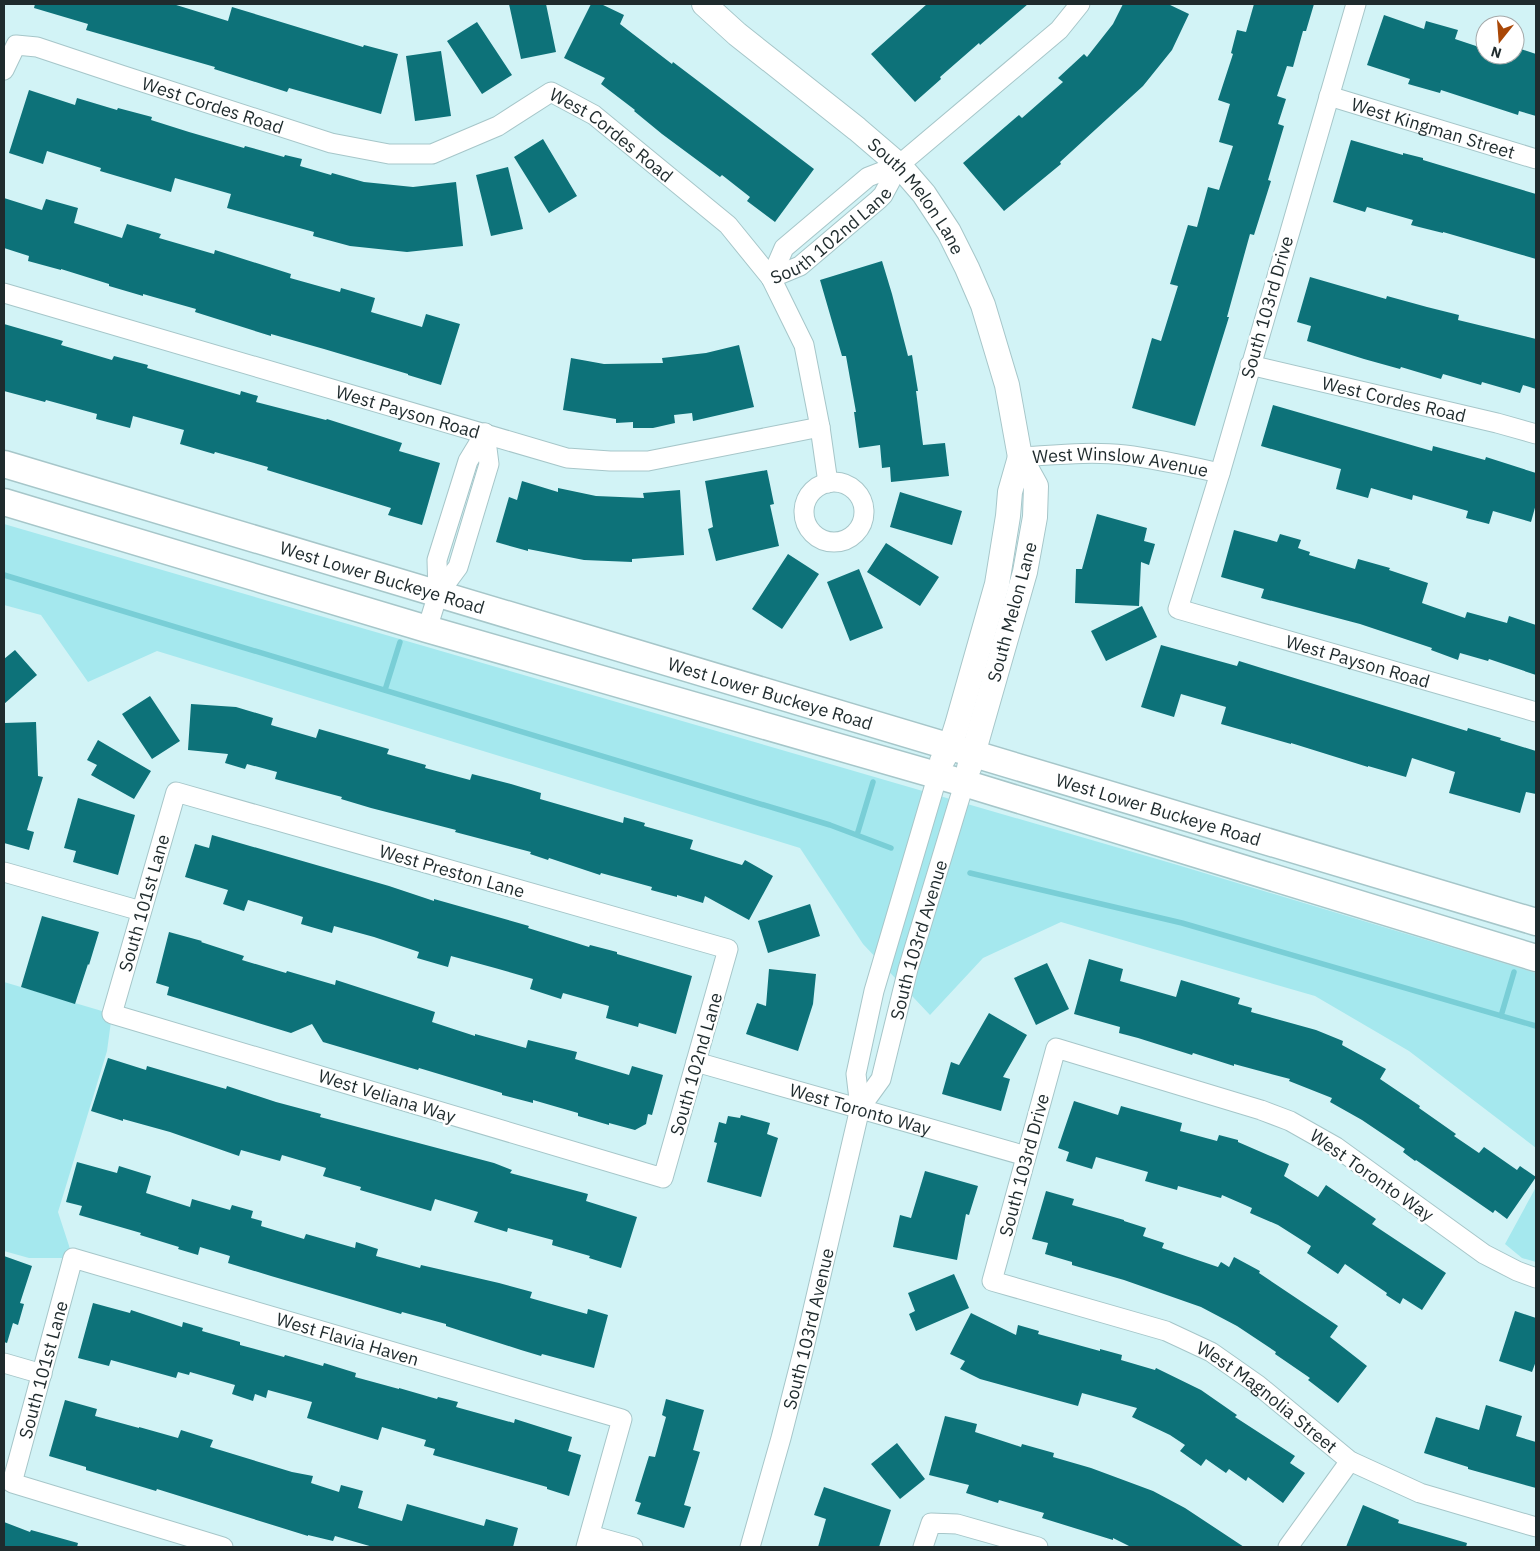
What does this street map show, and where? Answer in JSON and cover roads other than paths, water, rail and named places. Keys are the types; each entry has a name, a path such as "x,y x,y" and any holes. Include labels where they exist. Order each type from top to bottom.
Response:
{"main road":[{"name":"West Lower Buckeye Road","path":"4,464 438,594 956,764 1536,958"},
{"name":"West Lower Buckeye Road","path":"4,502 427,629 956,764 1536,922"}],"street":[{"name":"South Melon Lane","path":"704,4 737,34 857,129 899,165 924,194 949,232 983,305 1007,385 1020,457 1010,492 1008,516 996,584 956,764"},
{"name":"South 102nd Lane","path":"771,278 784,248 868,177 899,165 1059,30 1080,4"},
{"name":"South 103rd Drive","path":"1178,609 1220,473 1356,4"},
{"name":"West Cordes Road","path":"4,70 16,46 37,47 331,143 389,154 432,154 498,126 551,92 594,115 728,225 771,278 804,345 820,427 828,483"},
{"name":"West Kingman Street","path":"1329,96 1536,159"},
{"name":"West Payson Road","path":"4,293 567,458 648,461 820,427"},
{"name":"West Cordes Road","path":"1250,365 1497,423 1536,434"},
{"path":"427,629 438,594 437,560 468,461 485,434"},
{"name":"West Winslow Avenue","path":"1020,457 1096,454 1123,455 1159,460 1220,473"},
{"name":"West Payson Road","path":"1178,609 1536,712"},
{"name":"South 103rd Avenue","path":"860,1108 880,1079 956,764"},
{"name":"South 103rd Avenue","path":"750,1547 804,1348 860,1108 856,1074 874,991 956,764"},
{"name":"South 101st Lane","path":"112,1014 176,792"},
{"name":"West Preston Lane","path":"176,792 728,949"},
{"path":"4,872 141,911"},
{"name":"South 102nd Lane","path":"663,1178 728,949"},
{"name":"West Veliana Way","path":"112,1014 663,1178"},
{"name":"South 103rd Drive","path":"992,1281 1056,1048"},
{"name":"West Toronto Way","path":"1056,1048 1261,1110 1290,1121 1336,1146 1484,1254 1517,1271 1536,1278"},
{"name":"West Toronto Way","path":"696,1062 1026,1156"},
{"name":"South 101st Lane","path":"73,1258 12,1483 223,1547"},
{"name":"West Flavia Haven","path":"73,1258 622,1419 588,1541"},
{"name":"West Magnolia Street","path":"992,1281 1166,1331 1211,1352 1258,1385 1350,1461 1420,1493 1536,1527"},
{"path":"4,1363 42,1374"},
{"path":"1288,1547 1350,1461"},
{"path":"923,1547 931,1523 957,1524 1038,1547"},
{"path":"588,1541 633,1547"}],"waterway":[{"path":"4,575 830,825 891,848"},
{"path":"385,690 400,642"},
{"path":"857,835 873,782"},
{"path":"970,873 1182,923 1536,1026"},
{"path":"1501,1016 1514,972"}]}
